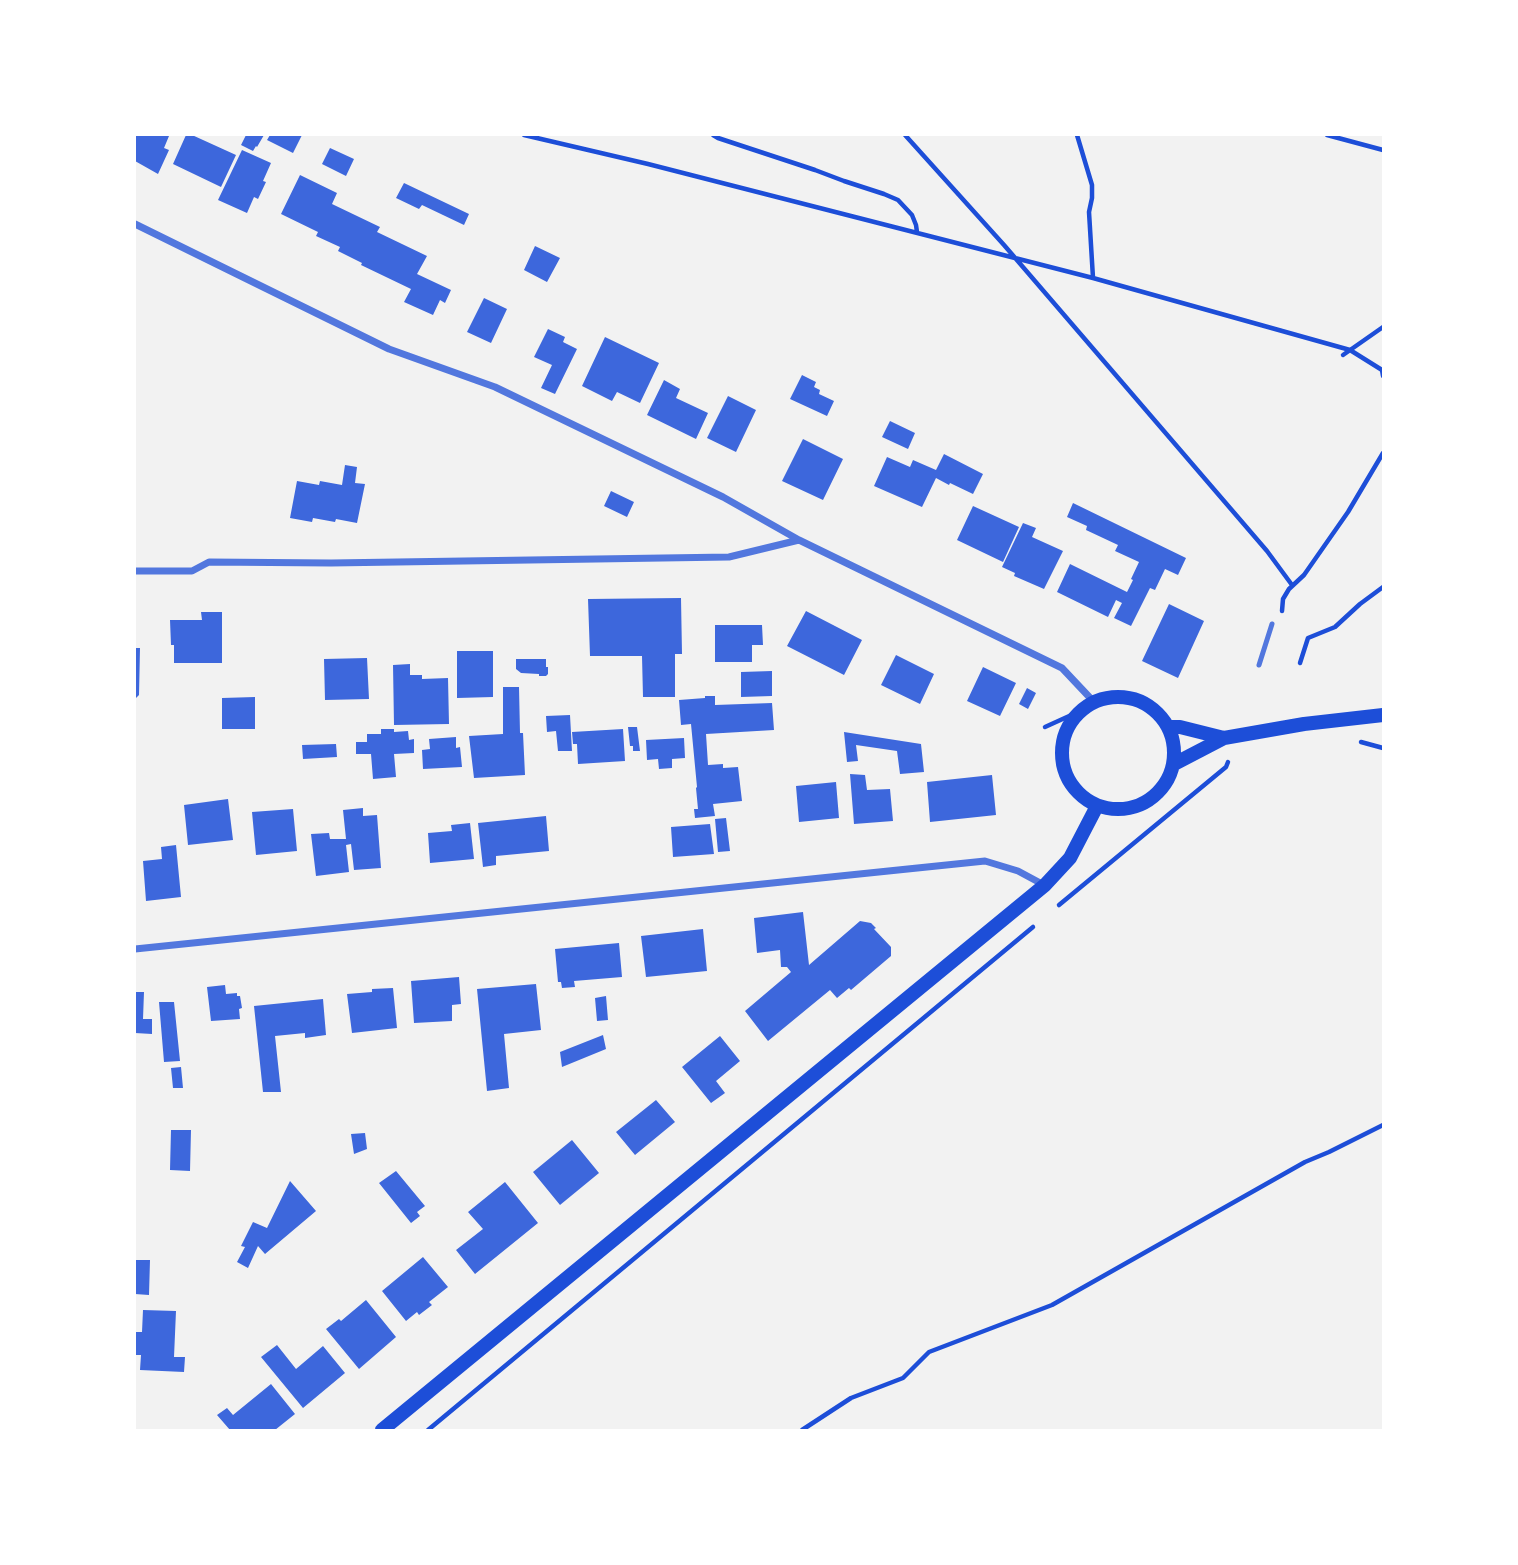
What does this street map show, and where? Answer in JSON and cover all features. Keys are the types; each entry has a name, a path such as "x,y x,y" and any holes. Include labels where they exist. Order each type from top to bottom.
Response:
{"main road":[{"path":"1111,696 1146,703 1169,727 1174,741 1176,763 1164,788 1150,800 1133,808 1115,810 1097,806 1081,796 1069,781 1062,764 1062,745 1068,727 1079,712 1094,702 1111,696"},
{"path":"1176,763 1224,738 1304,724 1383,715"},
{"path":"1169,727 1180,727 1224,738"},
{"path":"382,1430 1045,885 1070,858 1097,806"}],"street":[{"path":"135,224 389,349 495,387 723,498 799,540 1062,668 1094,702"},
{"path":"135,570 192,571 209,562 331,563 729,557 799,540"},
{"path":"135,949 985,861 1018,871 1045,885"}],"lane":[{"path":"1259,666 1272,624"}],"path":[{"path":"524,135 917,232 1350,350 1382,370 1383,376"},
{"path":"713,135 898,200 912,215 917,232"},
{"path":"905,135 1267,551 1292,585"},
{"path":"1077,135 1092,185 1089,212 1093,278"},
{"path":"1327,135 1383,150"},
{"path":"1343,355 1383,327"},
{"path":"1272,624 1281,624 1283,599 1292,585 1304,575 1348,512 1383,453"},
{"path":"1300,663 1308,638 1335,627 1383,587"},
{"path":"1045,727 1079,712"},
{"path":"1058,906 1226,767 1231,756"},
{"path":"428,1430 1037,924"},
{"path":"802,1430 851,1398 903,1378 929,1352 1052,1305 1305,1162 1383,1125"}],"building":[{"path":"135,135 169,136 164,148 169,150 158,174 135,161"},
{"path":"186,135 192,135 236,155 221,187 173,164"},
{"path":"246,135 264,135 253,151 241,145"},
{"path":"270,135 302,135 293,153 267,140"},
{"path":"330,148 354,159 346,176 322,164"},
{"path":"242,150 271,163 258,199 254,197 247,213 218,200"},
{"path":"300,175 337,193 332,204 380,227 377,232 427,256 417,274 451,290 445,303 440,300 433,315 404,302 411,289 361,265 362,263 338,251 340,247 316,236 318,232 281,214"},
{"path":"404,183 469,214 464,225 422,205 419,209 396,198"},
{"path":"535,246 560,258 547,282 524,270"},
{"path":"484,298 507,309 491,343 467,332"},
{"path":"548,329 565,337 563,342 577,349 555,394 541,388 552,365 534,357"},
{"path":"605,337 659,363 640,403 617,392 612,401 582,386"},
{"path":"802,375 816,382 814,387 820,390 819,394 834,401 827,416 790,399"},
{"path":"664,380 680,389 676,398 708,413 696,439 647,415"},
{"path":"728,396 756,410 736,452 707,438"},
{"path":"890,421 915,433 908,449 882,437"},
{"path":"803,439 843,459 823,500 782,481"},
{"path":"944,454 983,474 973,494 936,478 922,507 874,486 887,457 910,467 913,460 936,470"},
{"path":"345,465 357,467 355,483 365,484 357,523 336,519 335,522 313,518 312,522 290,518 297,481 342,485"},
{"path":"611,491 634,502 627,517 604,506"},
{"path":"1073,503 1186,558 1178,575 1165,569 1155,590 1150,588 1131,626 1114,618 1122,603 1116,600 1108,617 1057,592 1070,564 1127,592 1139,562 1115,551 1118,545 1086,530 1087,526 1067,517"},
{"path":"973,506 1019,527 1003,562 957,540"},
{"path":"1023,523 1036,528 1032,537 1063,551 1044,589 1014,576 1015,573 1002,567"},
{"path":"681,598 682,654 675,654 675,697 643,697 642,656 590,656 588,599"},
{"path":"1169,604 1204,621 1178,678 1142,661"},
{"path":"806,611 862,640 844,675 787,646"},
{"path":"201,612 222,612 222,663 174,663 170,620 202,620"},
{"path":"715,625 762,625 763,645 752,645 752,662 715,662"},
{"path":"135,648 140,648 139,695 135,699"},
{"path":"457,651 493,651 493,697 457,698"},
{"path":"896,655 934,674 920,704 881,685"},
{"path":"367,658 369,699 325,700 324,659"},
{"path":"516,659 546,659 548,674 539,676 521,673 516,669"},
{"path":"410,664 410,675 422,675 422,679 448,678 449,724 394,725 393,665"},
{"path":"983,667 1016,683 1000,716 967,701"},
{"path":"772,671 772,696 741,697 741,672"},
{"path":"503,687 519,687 520,733 523,733 525,775 474,778 469,736 503,734"},
{"path":"1027,688 1036,693 1028,709 1019,704"},
{"path":"715,696 715,705 772,703 774,730 706,734 708,765 738,767 742,801 713,804 715,816 695,818 694,809 698,809 691,724 681,725 679,700"},
{"path":"255,697 255,729 222,729 222,698"},
{"path":"570,715 572,751 558,751 556,731 547,732 546,716"},
{"path":"628,727 637,727 640,751 633,751 633,746 630,746"},
{"path":"381,729 408,731 409,740 414,739 414,753 394,754 396,777 373,779 371,754 356,754 356,742 367,742 367,734 381,734"},
{"path":"623,729 625,761 578,764 577,744 573,744 572,732"},
{"path":"844,732 921,744 924,772 900,774 897,751 856,745 858,761 847,762"},
{"path":"456,737 456,748 460,747 462,767 423,769 422,750 430,749 429,739"},
{"path":"684,738 685,758 672,759 672,768 659,769 658,759 647,760 646,740"},
{"path":"336,744 337,757 303,759 302,745"},
{"path":"850,774 865,775 867,790 890,789 893,821 854,824"},
{"path":"992,775 996,815 930,822 927,782"},
{"path":"836,782 839,818 799,822 796,786"},
{"path":"228,799 233,840 188,845 184,805"},
{"path":"363,808 363,816 377,815 381,868 354,870 351,844 346,845 349,872 316,876 311,834 329,833 330,839 346,839 343,810"},
{"path":"293,809 297,851 256,855 252,812"},
{"path":"546,816 549,851 496,856 496,865 483,867 478,823"},
{"path":"726,818 730,851 718,852 715,819"},
{"path":"470,823 474,859 430,863 428,833 452,831 451,825"},
{"path":"710,824 714,854 673,857 671,827"},
{"path":"176,845 181,897 146,901 143,861 162,859 161,847"},
{"path":"803,912 809,965 860,921 871,923 876,928 874,929 891,947 891,956 851,990 849,988 837,998 830,990 768,1041 745,1011 791,972 787,967 781,967 780,950 757,953 754,918"},
{"path":"703,929 707,971 646,977 641,936"},
{"path":"619,943 622,977 574,981 575,987 562,988 561,982 558,982 555,949"},
{"path":"459,977 461,1004 452,1005 452,1021 414,1023 411,981"},
{"path":"536,984 541,1030 504,1034 509,1088 487,1091 477,989"},
{"path":"225,985 226,994 237,993 237,996 240,996 240,1019 211,1021 207,987"},
{"path":"393,988 397,1028 352,1033 347,994"},
{"path":"135,992 144,992 143,1019 152,1019 152,1034 135,1033"},
{"path":"606,996 608,1020 597,1021 595,998"},
{"path":"323,999 326,1035 305,1038 305,1033 275,1036 281,1092 263,1092 254,1006"},
{"path":"159,1002 174,1002 180,1061 164,1062"},
{"path":"603,1035 606,1049 562,1067 560,1052"},
{"path":"720,1036 740,1061 716,1081 725,1093 711,1103 682,1067"},
{"path":"181,1067 183,1088 173,1088 171,1068"},
{"path":"656,1100 675,1122 635,1155 616,1132"},
{"path":"171,1130 191,1130 190,1171 170,1170"},
{"path":"365,1133 367,1149 354,1154 351,1134"},
{"path":"572,1140 599,1173 560,1205 533,1172"},
{"path":"396,1171 425,1206 417,1212 420,1216 411,1223 379,1183"},
{"path":"290,1181 316,1211 265,1254 258,1246 248,1268 237,1262 245,1247 241,1246 253,1222 267,1228"},
{"path":"505,1182 538,1223 475,1274 456,1250 483,1229 468,1212"},
{"path":"423,1257 448,1287 429,1302 432,1305 406,1321 382,1291"},
{"path":"135,1260 150,1260 149,1295 135,1294"},
{"path":"366,1300 396,1337 359,1369 326,1329 339,1319 341,1321"},
{"path":"143,1310 176,1311 174,1357 185,1357 184,1372 140,1370 141,1355 135,1355 135,1332 142,1332"},
{"path":"277,1345 296,1369 323,1346 345,1373 303,1408 261,1357"},
{"path":"271,1384 295,1414 275,1430 230,1430 217,1415 227,1408 233,1415"}]}
